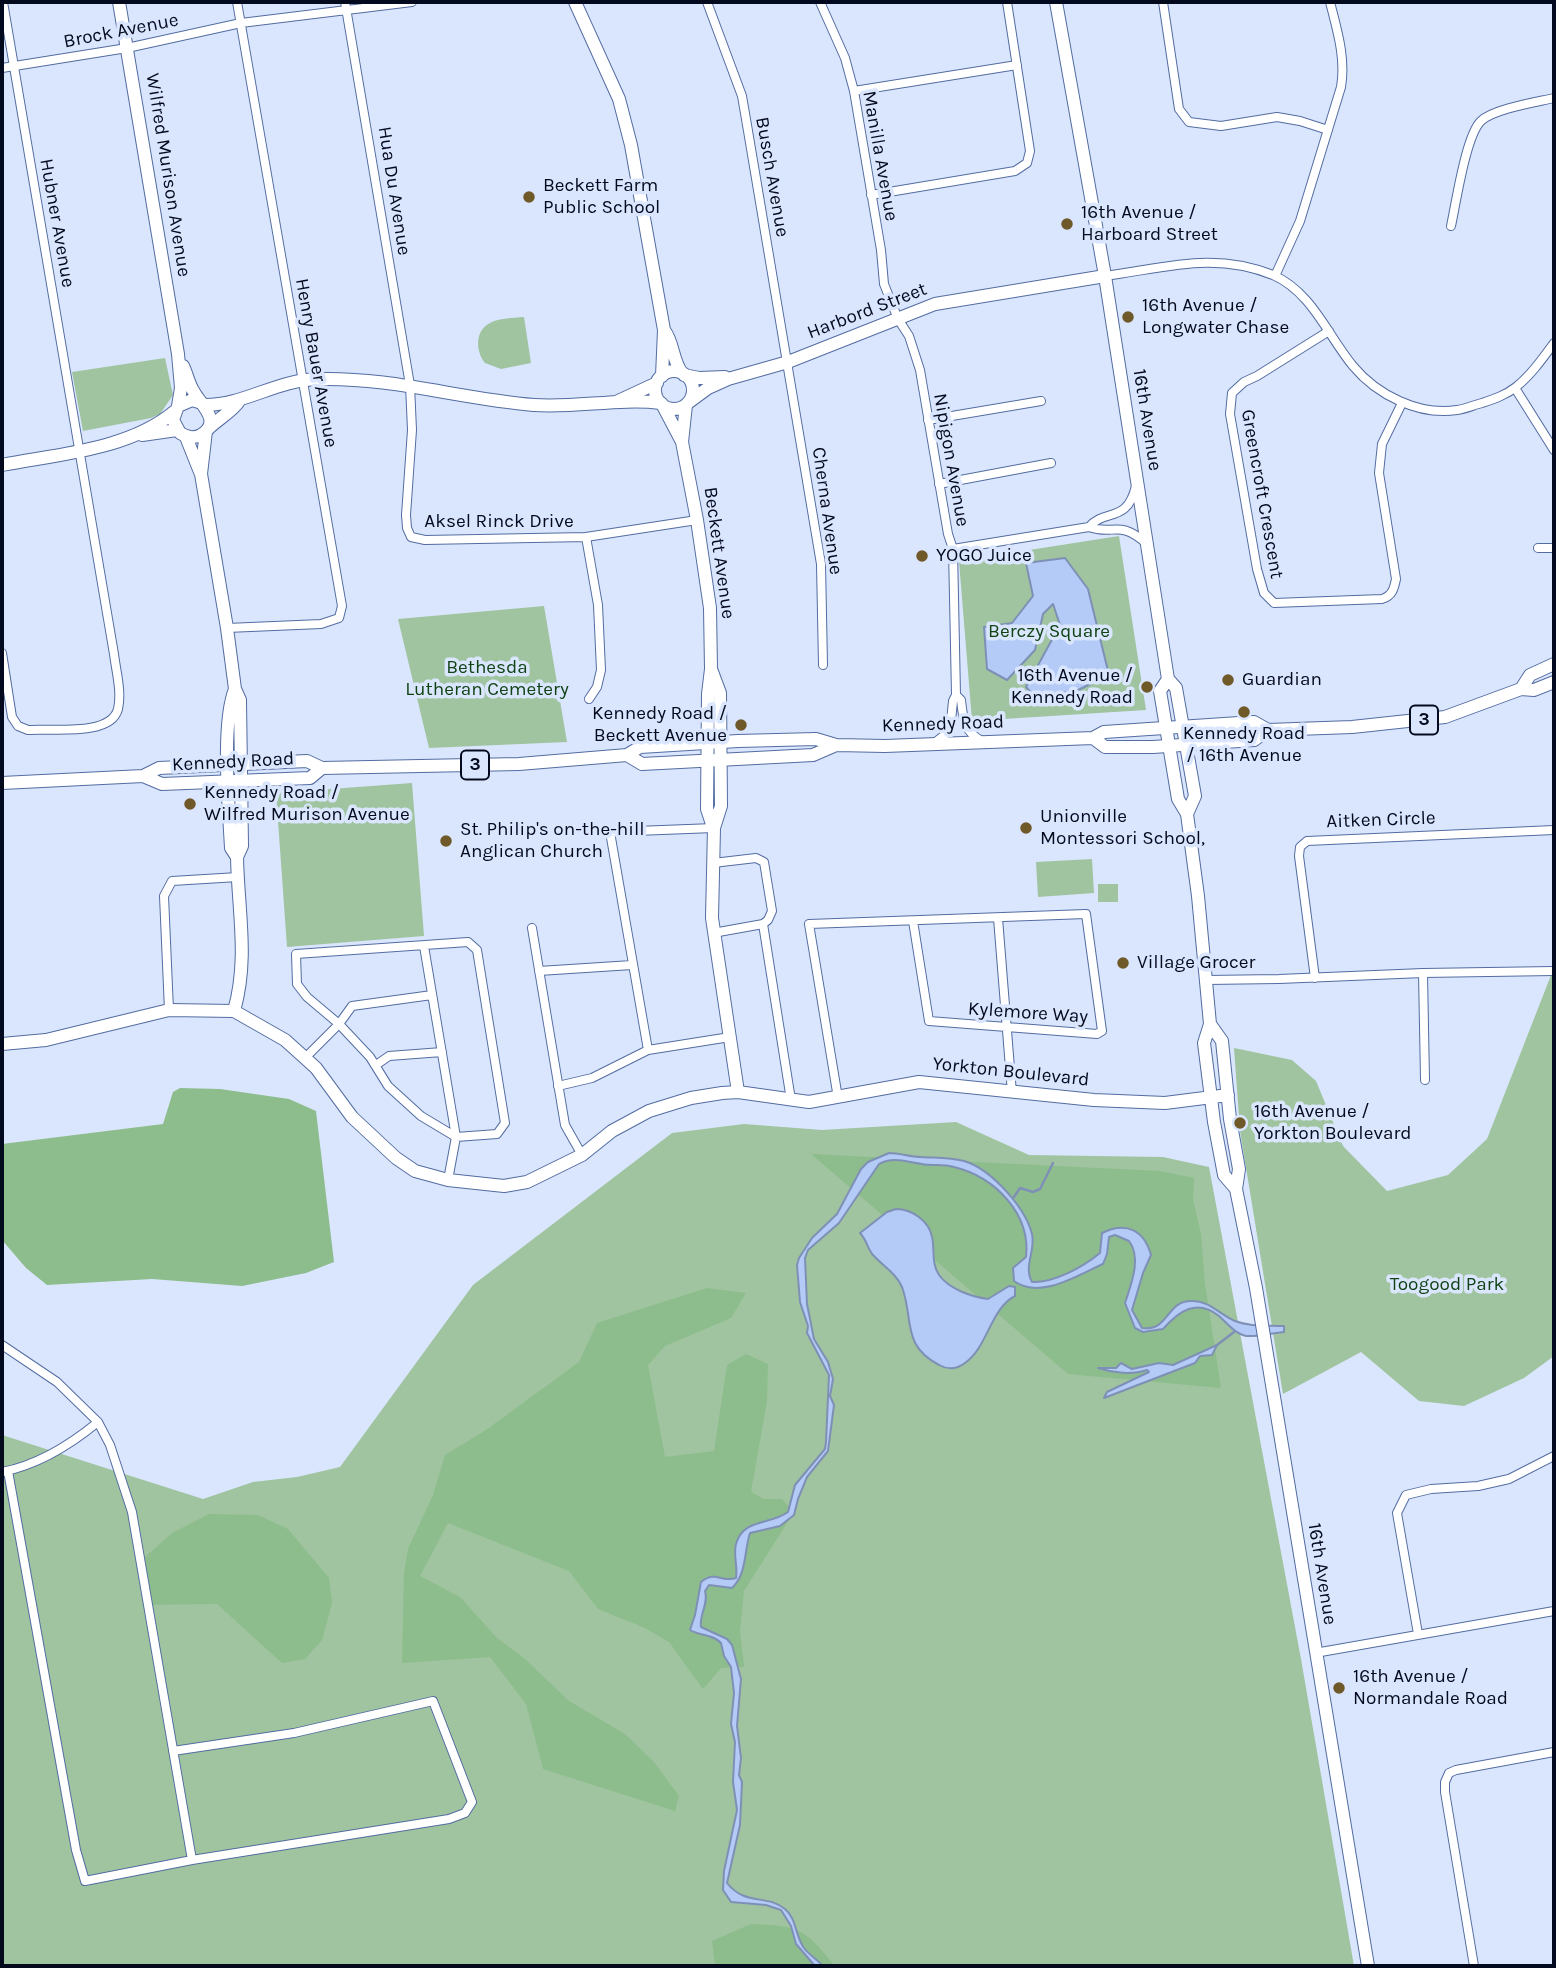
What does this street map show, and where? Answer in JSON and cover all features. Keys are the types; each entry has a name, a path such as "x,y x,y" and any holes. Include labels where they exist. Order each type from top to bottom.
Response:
{"street":[{"name":"Hubner Avenue","path":"2,653 12,718 18,726 28,730 94,728 107,725 114,719 119,688 3,2"},
{"name":"Wilfred Murison Avenue","path":"119,2 178,354 181,388 176,409"},
{"name":"Henry Bauer Avenue","path":"227,628 321,624 339,618 342,606 237,2"},
{"name":"Brock Avenue","path":"2,68 127,48 241,23 346,5 412,2"},
{"path":"575,2 619,99 631,145 664,330 656,394 661,404"},
{"name":"Busch Avenue","path":"707,2 742,96 788,362"},
{"name":"Manilla Avenue","path":"820,2 845,58 854,91 884,284 898,319"},
{"path":"871,195 1015,171 1025,166 1030,153 1007,2"},
{"name":"16th Avenue","path":"1056,2 1105,276 1168,679 1176,688 1195,796 1186,814"},
{"path":"1163,2 1179,109 1189,122 1221,126 1276,117 1328,130"},
{"path":"1275,276 1300,220 1344,71 1330,2"},
{"name":"Hua Du Avenue","path":"346,5 410,385"},
{"path":"854,91 1017,65"},
{"path":"1451,226 1472,138 1482,120 1511,108 1554,99"},
{"path":"1105,276 1174,264 1219,261 1275,276 1288,284 1308,304 1364,379 1402,403 1447,411 1459,410 1501,396 1515,388 1554,343"},
{"name":"Harbord Street","path":"687,403 708,388 728,379 788,362 935,304 1105,276"},
{"name":"Nipigon Avenue","path":"898,319 909,336 920,370 948,534 953,549 956,695 950,731 932,744"},
{"path":"2,465 79,450 135,435 160,423 192,400 204,404 239,400 276,385 303,381 352,379 555,406 616,402 661,404 674,409 687,403 693,389 690,381 677,366 671,340 664,330"},
{"name":"Greencroft Crescent","path":"1329,331 1244,382 1232,393 1230,414 1257,569 1264,593 1274,603 1382,599 1388,597 1394,589 1396,579 1378,473 1382,444 1402,403"},
{"name":"Wilfred Murison Avenue","path":"178,354 193,392 204,404"},
{"name":"Cherna Avenue","path":"788,362 821,564 823,665"},
{"path":"616,402 669,372 683,374"},
{"name":"Harbord Street","path":"683,374 699,378 728,379"},
{"name":"Aksel Rinck Drive","path":"410,385 412,430 406,515 411,537 425,540 586,537 697,520"},
{"path":"1515,388 1554,450"},
{"path":"135,435 182,434 197,437 236,407 239,400"},
{"path":"928,420 1041,401"},
{"name":"Beckett Avenue","path":"682,442 687,403"},
{"path":"201,474 211,419 204,404"},
{"name":"Beckett Avenue","path":"661,404 682,442 697,520 709,608 711,669 720,693 707,809 713,828 713,933 738,1092"},
{"path":"176,409 173,424 182,434 201,474 227,628 234,689 240,700 234,764 231,848 237,858 243,960 241,984 234,1011"},
{"path":"939,484 1051,463"},
{"path":"1089,527 1094,521 1117,514 1128,506 1137,480"},
{"path":"953,549 1089,527 1123,529 1134,533 1147,544"},
{"path":"586,537 598,605 601,670 597,687 589,699"},
{"path":"1538,548 1554,548"},
{"name":"Kennedy Road","path":"1521,689 1530,675 1554,664"},
{"name":"16th Avenue","path":"1168,679 1160,690 1178,799 1186,814 1210,1024 1204,1043 1211,1097 1224,1175 1236,1189"},
{"name":"Kennedy Road","path":"2,783 143,776 159,768 307,761 322,768 519,764 627,755 640,747 714,742 817,739 836,745 932,744 1093,738 1104,732 1254,722 1268,730 1352,727 1445,718 1521,689 1534,690 1554,682"},
{"name":"Nipigon Avenue","path":"956,695 961,701 962,718 968,732 985,742"},
{"name":"Kennedy Road","path":"1093,738 1105,747 1185,745 1254,740 1268,730"},
{"name":"Kennedy Road","path":"627,755 642,764 813,755 836,745"},
{"name":"Kennedy Road","path":"143,776 162,784 310,778 322,768"},
{"path":"648,1050 610,832 713,828"},
{"name":"Aitken Circle","path":"1315,978 1299,856 1300,847 1307,841 1554,830"},
{"path":"713,863 755,859 764,862 772,911 763,924 713,933"},
{"path":"169,1010 164,896 166,889 172,881 238,877"},
{"name":"Kylemore Way","path":"838,1098 809,924 1086,914 1102,1031 1097,1034 929,1021 913,921"},
{"path":"998,918 1012,1093"},
{"path":"763,924 791,1100"},
{"path":"532,928 565,1125 582,1155"},
{"path":"468,942 477,950 505,1123 498,1134 456,1137 421,1116 388,1086 370,1056 340,1024 307,997 297,984 296,954 468,942"},
{"path":"424,946 456,1137 448,1180"},
{"path":"539,971 632,965"},
{"path":"1206,980 1554,971"},
{"path":"1423,973 1425,1080"},
{"path":"305,1058 340,1024 352,1006 432,995"},
{"name":"Yorkton Boulevard","path":"2,1044 46,1040 169,1010 234,1011 285,1041 305,1058 316,1068 352,1117 396,1158 415,1171 448,1180 504,1186 527,1182 582,1155 612,1130 649,1111 691,1098 738,1092 809,1102 919,1082 1012,1093 1143,1102 1228,1096"},
{"name":"16th Avenue","path":"1210,1024 1222,1041 1239,1169 1236,1189 1259,1309 1368,1966"},
{"path":"558,1086 592,1079 648,1050 730,1037"},
{"path":"376,1065 389,1056 442,1052"},
{"path":"2,1345 57,1382 98,1422 110,1445 132,1512 192,1860"},
{"path":"98,1422 71,1444 43,1458 5,1471 76,1850 85,1881 192,1860 449,1819 465,1813 472,1802 433,1701 294,1734 173,1751"},
{"path":"1418,1634 1397,1513 1406,1495 1431,1489 1478,1486 1509,1479 1554,1456"},
{"path":"1315,1653 1554,1611"},
{"path":"1474,1966 1445,1782 1449,1773 1456,1770 1554,1752"}],"green space":[{"path":"524,317 531,363 501,369 485,363 478,348 481,331 498,320"},
{"path":"165,358 173,395 160,414 83,431 72,372"},
{"name":"Berczy Square","path":"1119,536 1146,710 972,721 959,561"},
{"name":"Bethesda Lutheran Cemetery","path":"544,606 567,742 429,748 398,619"},
{"path":"412,783 424,936 287,947 276,793"},
{"path":"1092,859 1094,893 1038,897 1036,862"},
{"path":"1098,884 1118,884 1118,902 1098,902"},
{"name":"Toogood Park","path":"1553,970 1554,1356 1524,1378 1464,1406 1419,1401 1361,1352 1283,1394 1240,1131 1234,1048 1292,1060 1316,1081 1343,1146 1387,1191 1448,1175 1487,1139"},
{"path":"180,1088 220,1089 289,1099 316,1111 334,1262 306,1273 242,1286 152,1279 47,1285 26,1268 2,1240 2,1144 163,1124 173,1092"},
{"path":"956,1122 1029,1155 1163,1157 1209,1167 1301,1659 1354,1966 2,1966 2,1435 203,1499 253,1482 297,1477 340,1467 473,1285 672,1133 744,1124 822,1130"},
{"path":"811,1154 1160,1171 1194,1178 1193,1200 1201,1234 1205,1284 1221,1388 1068,1374"},
{"path":"707,1288 746,1293 731,1318 665,1346 648,1365 665,1457 714,1451 727,1365 746,1354 768,1364 767,1401 751,1492 764,1499 782,1499 791,1509 787,1523 744,1591 740,1631 744,1667 721,1668 703,1689 669,1642 645,1628 598,1609 569,1571 448,1523 420,1576 460,1597 497,1638 525,1659 569,1701 625,1734 654,1762 679,1796 675,1811 543,1769 526,1704 490,1657 402,1663 404,1573 408,1549 433,1495 445,1455 486,1430 579,1362 597,1323"},
{"path":"209,1514 258,1515 288,1529 329,1578 332,1603 322,1640 305,1659 282,1663 217,1604 145,1605 136,1565 172,1533"},
{"path":"751,1924 780,1926 800,1932 816,1944 835,1966 715,1966 712,1941"}],"water":[{"path":"1065,558 1088,589 1109,675 1076,691 1034,696 1026,687 1060,625 1053,604 1043,614 1035,650 1007,680 987,669 984,627 1012,623 1033,596 1026,563"},
{"path":"889,1153 964,1161 996,1180 1015,1201 1032,1234 1029,1270 1032,1282 1050,1280 1077,1269 1100,1253 1102,1233 1126,1228 1144,1239 1151,1255 1132,1310 1142,1328 1158,1325 1183,1302 1197,1301 1241,1323 1284,1326 1284,1332 1242,1335 1211,1311 1196,1307 1182,1312 1163,1329 1143,1332 1135,1328 1125,1303 1134,1271 1135,1255 1129,1241 1115,1235 1109,1237 1103,1264 1059,1284 1035,1288 1024,1286 1014,1281 1013,1268 1026,1257 1023,1226 1016,1212 996,1189 983,1179 950,1166 895,1160 879,1164 839,1223 808,1250 805,1258 807,1304 814,1339 828,1362 833,1379 830,1396 834,1405 828,1451 807,1477 794,1515 780,1526 750,1533 743,1569 732,1588 709,1585 705,1591 701,1627 727,1639 732,1645 741,1679 737,1726 741,1758 739,1775 742,1782 740,1825 727,1883 741,1895 771,1902 785,1909 792,1918 804,1948 823,1966 815,1966 796,1944 791,1926 781,1910 766,1905 731,1902 723,1890 724,1871 737,1810 733,1782 735,1742 731,1724 734,1693 731,1667 724,1656 721,1643 690,1630 701,1582 711,1577 736,1578 735,1548 740,1536 751,1526 788,1512 795,1485 825,1449 829,1375 807,1333 808,1326 800,1302 797,1265 812,1238 837,1214 861,1169 868,1162"},
{"path":"896,1209 914,1214 924,1221 932,1237 934,1261 939,1275 955,1288 988,1299 1009,1286 1015,1287 1015,1296 1000,1310 979,1348 959,1367 942,1367 919,1349 911,1330 902,1287 869,1250 860,1233 887,1212"},
{"path":"1217,1345 1212,1355 1200,1356 1195,1363 1104,1398 1107,1392 1149,1372 1122,1373 1098,1368 1116,1368 1121,1363 1132,1369 1159,1363 1173,1365"}],"waterway":[{"path":"1014,1197 1020,1188 1033,1192 1040,1189 1053,1163"},
{"path":"1217,1345 1234,1332"}],"place":[{"name":"Beckett Farm Public School","path":"529,197"},
{"name":"16th Avenue / Harboard Street","path":"1067,224"},
{"name":"16th Avenue / Longwater Chase","path":"1128,317"},
{"name":"YOGO Juice","path":"922,556"},
{"name":"Guardian","path":"1228,680"},
{"name":"16th Avenue / Kennedy Road","path":"1147,687"},
{"name":"Kennedy Road / 16th Avenue","path":"1244,712"},
{"name":"Kennedy Road / Beckett Avenue","path":"741,725"},
{"name":"Kennedy Road / Wilfred Murison Avenue","path":"190,804"},
{"name":"Unionville Montessori School,","path":"1026,828"},
{"name":"St. Philip's on-the-hill Anglican Church","path":"446,841"},
{"name":"Village Grocer","path":"1123,963"},
{"name":"16th Avenue / Yorkton Boulevard","path":"1240,1123"},
{"name":"16th Avenue / Normandale Road","path":"1339,1688"}]}
